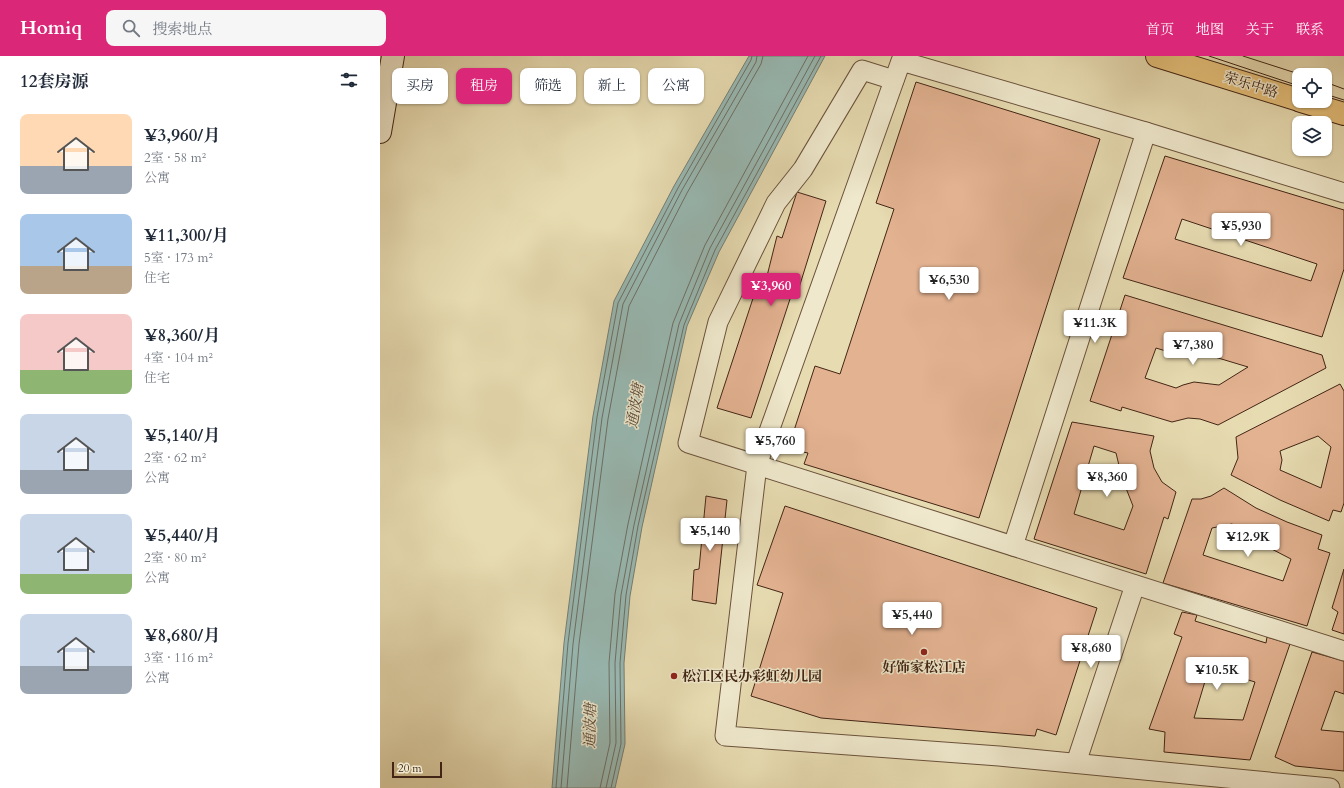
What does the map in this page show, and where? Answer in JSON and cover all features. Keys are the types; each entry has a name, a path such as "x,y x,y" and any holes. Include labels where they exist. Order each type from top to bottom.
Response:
{"main road":[{"path":"380,132 393,56"},
{"name":"荣乐中路","path":"1157,56 1292,98"},
{"name":"荣乐中路","path":"1324,108 1344,114"}],"street":[{"path":"1330,788 991,755 725,736 757,465 901,61 1146,132 1344,193"},
{"path":"894,80 862,70 803,169 776,203 718,322 688,443 1344,651"},
{"path":"1013,546 1146,132"},
{"path":"1076,763 1135,585"}],"water":[{"name":"通波塘","path":"749,56 825,56 719,252 687,326 642,527 630,596 624,663 625,744 615,788 552,788 564,643 593,416 614,301 674,186"}],"building":[{"path":"916,82 1100,139 979,518 804,464 808,453 788,449 815,366 840,374 894,209 876,203"},
{"path":"1165,156 1344,210 1344,269 1322,337 1123,278","holes":["1182,219 1317,264 1311,281 1175,239"]},
{"path":"797,192 826,201 798,291 793,290 751,418 717,408 759,280 766,280 777,236 782,238"},
{"path":"1125,295 1322,355 1326,368 1218,425 1200,419 1188,418 1172,422 1122,407 1121,411 1090,401","holes":["1156,348 1182,356 1185,348 1248,367 1219,385 1194,382 1176,388 1145,378"]},
{"path":"1340,384 1344,391 1344,503 1341,512 1333,510 1329,521 1280,500 1231,475 1238,458 1236,437","holes":["1318,436 1331,447 1321,488 1280,470 1282,460 1280,451"]},
{"path":"1072,422 1154,436 1150,451 1154,468 1162,482 1176,492 1168,519 1164,517 1146,574 1034,539","holes":["1094,446 1116,453 1122,478 1133,506 1124,530 1074,514"]},
{"path":"1224,488 1256,508 1287,522 1322,535 1318,549 1330,553 1307,626 1163,583 1192,499 1201,499 1211,496","holes":["1232,524 1258,542 1291,559 1283,581 1203,555 1212,528"]},
{"path":"706,496 727,500 716,604 692,600 694,570 699,569"},
{"name":"好饰家松江店","path":"785,506 1097,608 1056,735 1037,729 1035,736 821,718 751,696 783,593 757,585"},
{"path":"1344,569 1344,634 1332,630 1338,612 1332,608"},
{"path":"1182,612 1197,615 1195,621 1266,643 1267,637 1290,644 1250,760 1164,752 1165,732 1149,729 1182,637 1174,634","holes":["1209,668 1255,682 1243,720 1194,718"]},
{"path":"1312,652 1344,661 1344,694 1335,691 1321,730 1344,732 1344,771 1295,766 1275,757"}],"tram line":[{"path":"1209,56 1292,84"},
{"path":"1243,56 1292,72"},
{"path":"1332,85 1344,89"},
{"path":"1332,96 1344,100"}],"place":[{"name":"好饰家松江店","path":"924,652"},
{"name":"松江区民办彩虹幼儿园","path":"674,676"}]}
